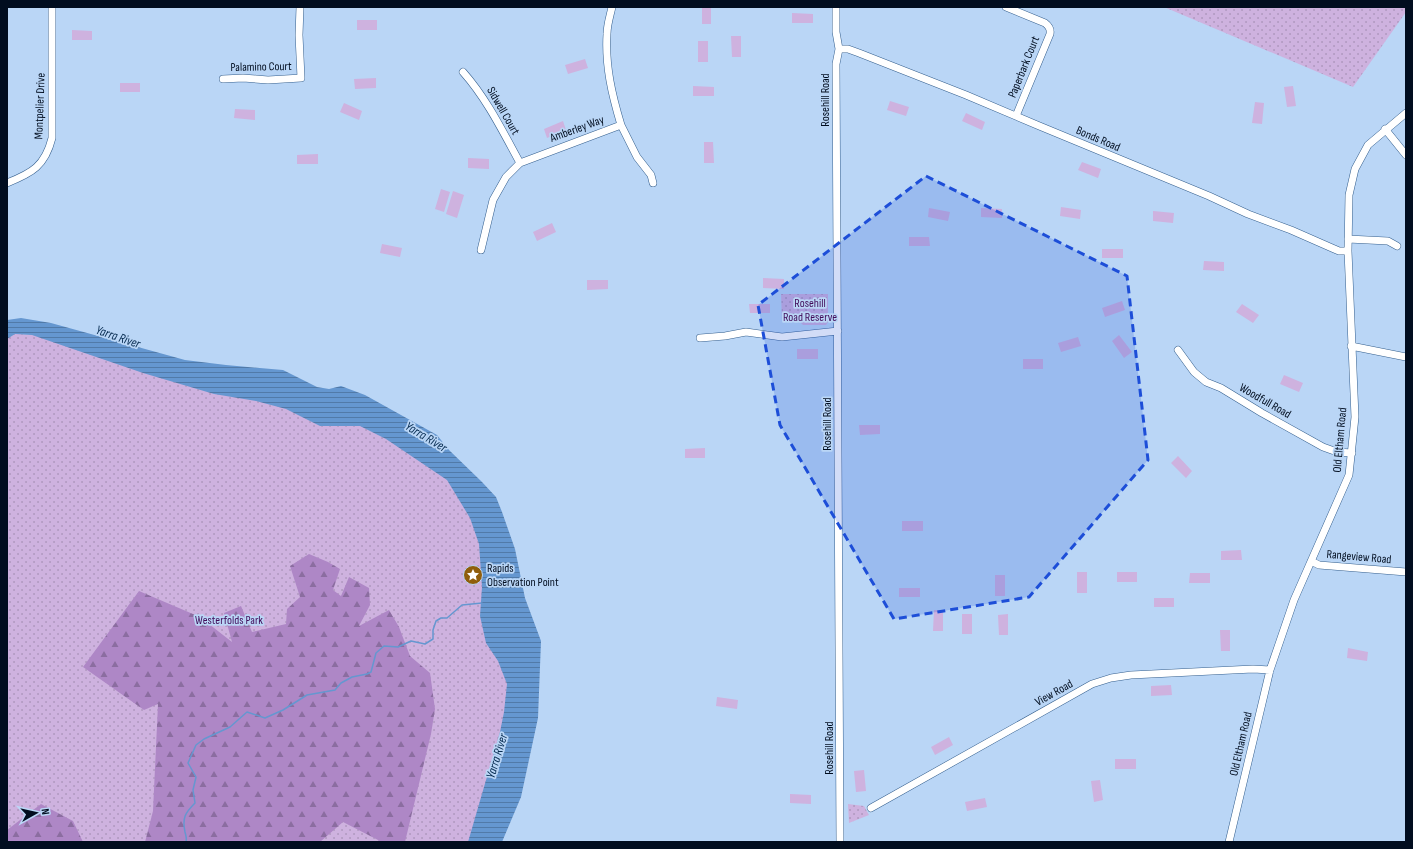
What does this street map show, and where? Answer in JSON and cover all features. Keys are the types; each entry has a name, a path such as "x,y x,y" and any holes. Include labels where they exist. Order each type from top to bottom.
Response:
{"street":[{"name":"Montpelier Drive","path":"7,183 24,176 38,166 46,156 50,146 53,128 52,7"},
{"name":"Palamino Court","path":"222,79 243,78 268,80 301,78 298,35 300,7"},
{"name":"Amberley Way","path":"480,250 493,200 506,176 520,163 621,125 613,99 608,71 607,33 612,7"},
{"name":"Rosehill Road","path":"836,7 836,32 839,49 836,64 840,842"},
{"name":"Paperbark Court","path":"1006,7 1045,23 1048,25 1050,30 1050,34 1016,116"},
{"name":"Bonds Road","path":"839,49 848,49 966,95 1209,196 1248,214 1291,230 1339,251 1348,251"},
{"name":"Sidwell Court","path":"463,72 477,88 486,102 520,163"},
{"name":"Old Eltham Road","path":"1228,842 1270,670 1294,600 1349,475 1355,417 1351,346 1348,239 1349,195 1355,169 1368,145 1385,129 1406,113"},
{"path":"621,125 637,157 650,175 653,183"},
{"path":"1385,129 1406,155"},
{"path":"1348,239 1388,241 1398,246"},
{"path":"700,338 725,336 746,332 782,337 838,331"},
{"path":"1351,346 1406,357"},
{"name":"Woodfull Road","path":"1178,350 1194,372 1206,382 1221,388 1323,447 1337,452 1352,452"},
{"name":"Rangeview Road","path":"1311,562 1319,565 1406,572"},
{"name":"View Road","path":"871,808 1103,680 1132,675 1253,669 1270,670"}],"highlighted area":[{"path":"926,176 1127,276 1148,460 1029,597 894,619 780,425 758,305"}],"green space":[{"path":"702,7 711,7 711,24 702,24"},
{"path":"1164,7 1406,7 1406,12 1353,87"},
{"path":"792,13 813,14 813,23 792,23"},
{"path":"357,20 377,20 377,30 357,30"},
{"path":"72,30 92,31 92,40 72,40"},
{"path":"731,36 741,36 741,57 732,57"},
{"path":"698,41 708,41 708,62 698,62"},
{"path":"585,59 588,68 568,74 565,65"},
{"path":"376,78 376,88 355,89 354,79"},
{"path":"120,83 140,83 140,92 120,92"},
{"path":"693,86 714,87 714,96 693,96"},
{"path":"1293,86 1296,106 1287,107 1284,87"},
{"path":"890,101 909,107 906,116 887,110"},
{"path":"1255,102 1264,103 1262,124 1252,123"},
{"path":"344,103 362,111 359,120 340,112"},
{"path":"235,109 255,110 255,120 234,118"},
{"path":"966,113 985,122 982,130 962,121"},
{"path":"563,121 566,130 547,138 544,129"},
{"path":"704,142 713,142 714,163 704,163"},
{"path":"318,154 318,164 297,164 297,155"},
{"path":"468,158 489,159 489,169 468,168"},
{"path":"1082,162 1101,169 1098,178 1078,170"},
{"path":"441,189 450,192 444,212 435,209"},
{"path":"453,191 464,195 457,218 446,214"},
{"path":"1061,207 1081,210 1080,219 1060,216"},
{"path":"929,208 950,212 948,221 928,217"},
{"path":"981,208 1002,209 1002,218 981,217"},
{"path":"1153,211 1174,213 1173,223 1153,221"},
{"path":"552,223 556,232 537,241 533,232"},
{"path":"909,237 929,237 930,246 909,246"},
{"path":"382,244 402,248 400,257 380,253"},
{"path":"1102,249 1123,249 1123,258 1102,258"},
{"path":"1204,261 1224,262 1224,271 1203,270"},
{"path":"763,278 784,279 784,289 763,288"},
{"path":"587,280 608,280 608,289 587,290"},
{"name":"Rosehill Road Reserve","path":"781,294 828,294 828,322 826,325 803,325 799,321 782,321"},
{"path":"1122,301 1125,310 1105,317 1102,308"},
{"path":"749,304 770,304 770,313 750,313"},
{"path":"1242,304 1259,315 1253,323 1236,312"},
{"name":"Westerfolds Park","path":"7,333 48,336 355,416 421,449 473,504 505,666 512,711 470,842 7,842"},
{"path":"1119,335 1132,352 1124,358 1112,341"},
{"path":"1078,337 1081,346 1061,352 1058,343"},
{"path":"797,349 818,349 818,359 797,359"},
{"path":"1023,359 1043,359 1043,369 1023,369"},
{"path":"1284,375 1303,383 1299,392 1280,384"},
{"path":"859,425 880,425 880,434 860,435"},
{"path":"705,448 705,458 685,458 685,449"},
{"path":"1178,456 1192,471 1186,478 1171,463"},
{"path":"902,521 923,521 923,531 902,531"},
{"path":"1241,550 1242,560 1221,560 1221,551"},
{"path":"309,554 340,569 333,590 341,596 349,577 369,588 370,605 359,626 389,610 399,627 410,656 430,673 435,709 431,734 405,842 379,842 378,840 343,822 320,842 145,842 153,811 158,704 144,710 83,667 139,591 200,617 232,642 224,613 241,606 252,632 286,624 287,609 300,597 290,566"},
{"path":"1077,572 1087,572 1087,593 1077,593"},
{"path":"1117,572 1137,572 1137,582 1117,582"},
{"path":"1190,573 1210,573 1210,583 1189,583"},
{"path":"995,575 1005,575 1005,596 995,596"},
{"path":"899,588 920,588 920,597 899,597"},
{"path":"1154,598 1174,598 1174,607 1154,607"},
{"path":"934,610 943,610 943,631 933,631"},
{"path":"962,614 972,614 972,634 962,634"},
{"path":"1008,614 1008,635 999,635 998,615"},
{"path":"1220,630 1230,630 1230,651 1221,651"},
{"path":"1348,648 1368,652 1367,661 1347,658"},
{"path":"1171,685 1172,695 1151,696 1151,686"},
{"path":"717,697 738,700 737,709 716,706"},
{"path":"949,737 953,745 935,755 931,747"},
{"path":"1115,759 1136,759 1136,769 1115,769"},
{"path":"864,770 866,791 856,792 854,771"},
{"path":"1100,780 1103,800 1094,802 1091,781"},
{"path":"790,794 811,795 811,804 790,803"},
{"path":"985,798 987,807 967,811 965,802"},
{"path":"41,804 73,821 83,842 7,842 7,830"},
{"path":"848,804 864,806 869,815 849,823"}],"water":[{"name":"Yarra River","path":"21,318 51,323 185,360 283,370 317,387 329,389 341,386 365,395 437,435 449,450 496,497 515,549 525,598 541,641 538,718 521,797 502,842 468,842 500,732 507,684 498,661 486,643 480,616 482,587 479,544 470,518 447,480 386,439 360,426 320,426 286,409 256,401 214,394 143,373 32,335 15,334 7,339 7,320"}],"waterway":[{"path":"186,842 184,819 195,803 193,790 196,777 188,763 196,745 204,739 230,727 247,712 265,718 283,710 307,695 335,690 341,683 352,677 371,672 376,653 384,646 398,647 411,641 425,644 433,639 433,630 436,621 441,618 447,618 462,605 482,603"}],"place":[{"name":"Rapids Observation Point","path":"473,575"}]}
